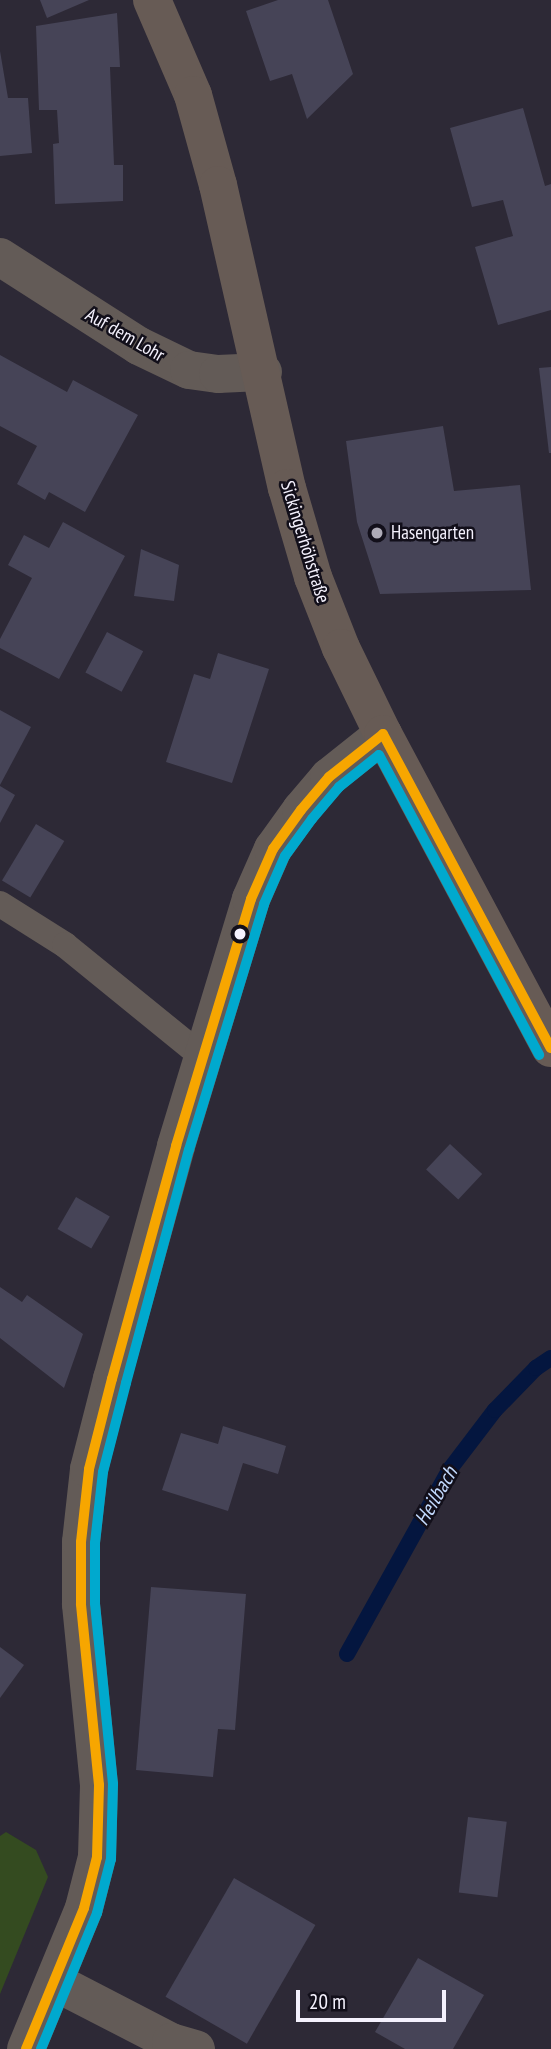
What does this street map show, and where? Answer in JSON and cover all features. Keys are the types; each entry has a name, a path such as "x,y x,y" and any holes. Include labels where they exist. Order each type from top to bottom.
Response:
{"main road":[{"name":"Sickingerhöhstraße","path":"152,0 193,95 218,185 263,372 287,488 313,577 341,648 383,734 551,1048"}],"street":[{"name":"Auf dem Lohr","path":"0,257 139,346 189,370 218,374 263,372"},
{"path":"26,2049 84,1908 97,1857 99,1785 81,1604 81,1542 89,1469 176,1146 238,938 273,849 329,777 383,734"},
{"path":"55,1982 146,2030 196,2049"}],"lane":[{"path":"0,904 65,945 204,1058"}],"green space":[{"path":"6,1832 36,1850 48,1877 0,1994 0,1836"}],"building":[{"path":"40,0 89,0 47,18"},
{"path":"278,0 328,0 353,74 307,119 292,74 270,81 246,11"},
{"path":"117,13 120,67 110,67 114,165 123,165 123,201 55,204 53,144 59,143 57,110 39,110 36,26"},
{"path":"0,51 8,98 28,98 32,153 0,156"},
{"path":"523,108 545,186 551,184 551,310 498,325 475,247 513,236 503,200 472,207 450,128"},
{"path":"0,355 67,392 73,380 138,415 85,512 49,492 45,500 17,484 37,446 0,426"},
{"path":"551,367 551,453 549,453 539,368"},
{"path":"443,426 454,491 520,485 531,590 380,594 357,522 346,441"},
{"path":"63,522 125,556 59,679 0,648 0,639 32,578 8,565 24,535 49,548"},
{"path":"141,549 179,565 174,601 134,596"},
{"path":"107,632 143,651 122,692 85,673"},
{"path":"218,653 269,669 232,783 166,762 194,674 210,679"},
{"path":"0,710 31,727 0,785"},
{"path":"0,786 15,795 0,823"},
{"path":"36,824 64,841 30,898 2,881"},
{"path":"450,1144 482,1174 458,1200 426,1170"},
{"path":"76,1197 110,1216 91,1249 58,1229"},
{"path":"0,1287 22,1302 27,1295 83,1334 64,1388 0,1338"},
{"path":"223,1426 286,1446 278,1474 243,1463 228,1511 162,1490 181,1433 218,1444"},
{"path":"151,1587 246,1594 235,1730 218,1729 213,1777 136,1770"},
{"path":"0,1647 24,1665 0,1698"},
{"path":"468,1817 507,1822 497,1897 459,1892"},
{"path":"234,1878 315,1925 247,2044 166,1997"},
{"path":"418,1958 484,1995 453,2049 405,2049 375,2032"}],"waterway":[{"name":"Heilbach","path":"347,1654 450,1469 495,1410 536,1368 551,1358"}],"transit line":[{"path":"383,734 551,1048"},
{"path":"26,2049 84,1908 97,1857 99,1785 81,1604 81,1542 89,1469 112,1379 176,1146 251,899 273,849 301,810 329,777 383,734"},
{"path":"41,2049 97,1913 111,1859 113,1784 95,1603 95,1543 103,1472 126,1383 189,1150 264,904 285,856 312,819 339,787 379,755 539,1055"}],"place":[{"name":"Hasengarten","path":"377,533"}]}
